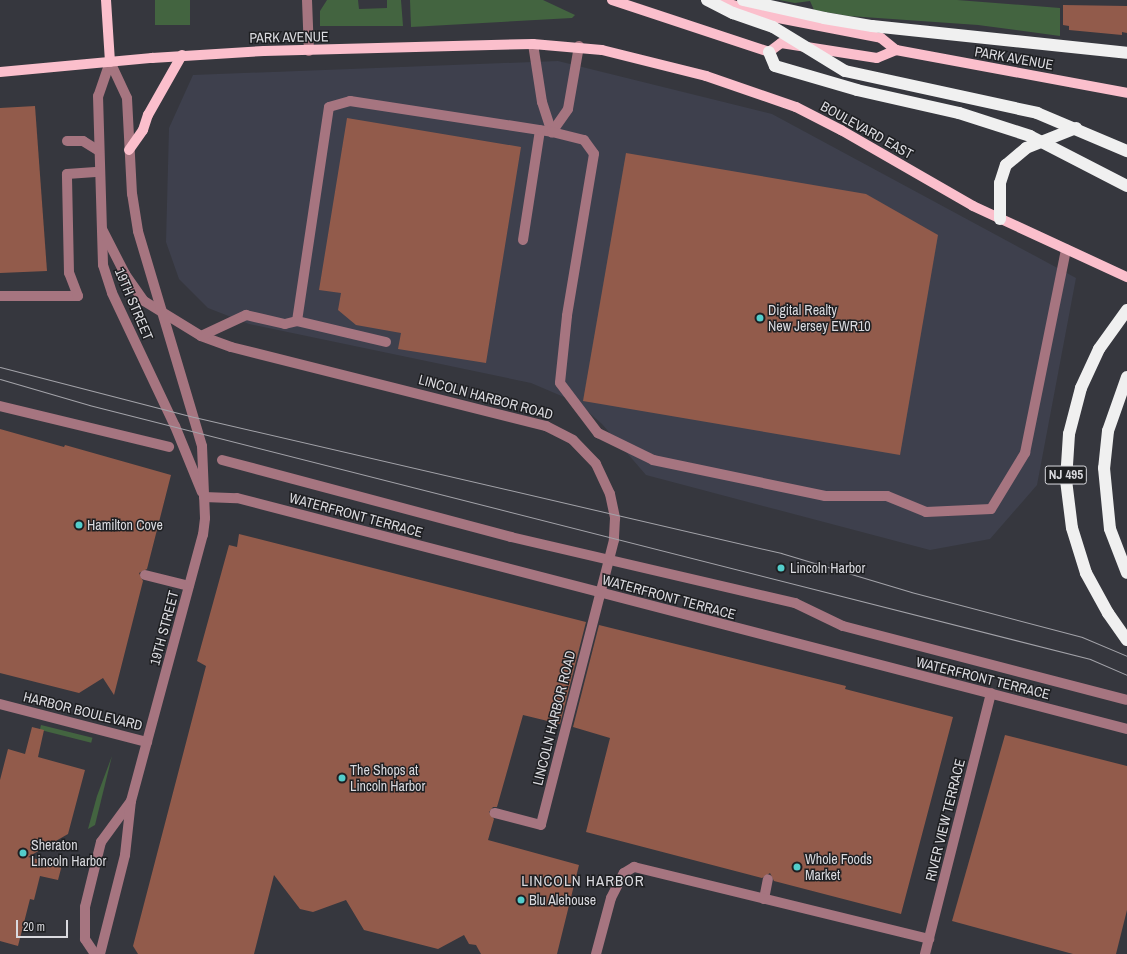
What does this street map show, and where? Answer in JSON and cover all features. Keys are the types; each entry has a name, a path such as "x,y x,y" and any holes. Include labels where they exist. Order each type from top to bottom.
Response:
{"highway":[{"path":"707,0 733,14 773,27 837,68 852,74 1014,107 1076,128 1127,151"},
{"path":"743,0 816,17 872,26 1127,53"},
{"path":"768,52 775,66 996,124 1040,141 1127,186"},
{"path":"1000,219 1000,183 1006,165 1026,148 1040,141 1076,128"},
{"name":"NJ 495","path":"1127,310 1099,349 1082,388 1069,434 1066,480 1072,528 1086,573 1108,613 1127,640"},
{"name":"NJ 495","path":"1127,377 1108,431 1104,468 1110,529 1127,573"}],"main road":[{"name":"19TH STREET","path":"106,0 110,62"},
{"path":"612,0 768,52 781,43 878,58 896,50"},
{"name":"PARK AVENUE","path":"717,0 768,16 881,38 896,50 1127,93"},
{"name":"PARK AVENUE","path":"0,72 182,55 533,44 579,46"},
{"name":"BOULEVARD EAST","path":"579,46 672,66 773,98 841,130 1000,219 1127,277"},
{"path":"129,150 143,130 148,115 182,55"}],"street":[{"path":"306,0 309,50"},
{"path":"533,44 542,102 552,132"},
{"path":"552,132 568,110 579,46"},
{"name":"19TH STREET","path":"110,62 127,98 129,150 138,231 202,446 205,527 147,742"},
{"name":"19TH STREET","path":"110,62 98,96 98,151 103,265 108,284 175,426 204,497"},
{"path":"297,321 328,107 350,101 552,132 584,140 594,154 574,268 560,383 598,433 653,460 826,496 887,496 926,512 991,509 1025,453 1066,249"},
{"path":"523,240 540,130"},
{"path":"66,141 83,141 98,151"},
{"path":"0,296 78,296 70,273 67,174 100,172"},
{"name":"LINCOLN HARBOR ROAD","path":"102,229 136,291 144,301 164,315 201,336 231,347 536,423 555,430 581,446 602,472 610,494 615,518 614,540 541,825 496,813"},
{"path":"201,336 246,315 286,324 297,321 386,342"},
{"path":"0,406 169,447"},
{"path":"222,460 511,537 795,603 843,626 1127,700"},
{"name":"WATERFRONT TERRACE","path":"204,497 237,498 1127,729"},
{"path":"145,575 190,586"},
{"name":"RIVER VIEW TERRACE","path":"925,954 991,693"},
{"name":"HARBOR BOULEVARD","path":"0,704 147,742 131,801 125,855 100,954"},
{"name":"HARBOR BOULEVARD","path":"95,954 85,939 85,907 101,842 131,801"},
{"path":"596,954 611,898 629,868 640,868 764,900 929,939"},
{"path":"764,900 768,879"}],"shaded area":[{"path":"558,61 772,114 1076,278 1037,485 990,539 930,550 646,475 602,424 578,403 531,383 249,324 208,308 179,279 166,242 169,128 193,75"}],"green space":[{"path":"155,0 190,0 190,25 155,25"},
{"path":"327,0 358,0 359,9 387,8 387,0 401,0 403,26 320,26 320,11"},
{"path":"410,0 543,0 575,15 572,18 411,27"},
{"path":"779,0 957,0 1060,8 1060,36 978,25 849,16 814,10 810,1 795,3"},
{"path":"41,725 92,738 91,743 40,730"},
{"path":"112,756 95,825 88,829 97,796"}],"building":[{"path":"1063,5 1127,6 1127,33 1122,32 1122,35 1069,30 1069,26 1063,25"},
{"path":"35,106 47,271 0,273 0,108"},
{"path":"347,118 521,147 486,363 398,349 401,333 356,325 338,310 341,293 319,290"},
{"name":"Digital Realty New Jersey EWR10","path":"626,153 866,194 938,235 900,455 583,401"},
{"name":"Hamilton Cove","path":"0,429 64,447 65,445 171,475 147,569 139,573 143,581 114,695 103,678 79,693 0,673"},
{"name":"The Shops at Lincoln Harbor","path":"239,534 586,622 560,724 523,715 497,807 493,807 489,812 494,819 488,840 579,865 557,954 481,954 476,945 469,944 464,935 438,949 364,930 346,900 313,912 300,909 274,875 254,954 138,954 133,946 206,666 197,661 229,545 237,547"},
{"path":"599,625 846,686 845,689 953,717 901,914 774,881 770,873 762,878 586,832 610,738 573,727"},
{"name":"Sheraton Lincoln Harbor","path":"32,727 44,730 38,757 85,770 68,834 28,857 62,865 58,880 40,876 34,900 30,899 18,946 0,941 0,780 8,749 25,754"},
{"path":"1005,735 1127,766 1127,910 1116,954 1073,954 952,921"}],"tram line":[{"path":"0,367 194,417 781,553 911,592 1082,637 1127,656"},
{"path":"0,379 89,405 1090,659 1127,675"}],"place":[{"name":"Digital Realty New Jersey EWR10","path":"760,318"},
{"name":"Hamilton Cove","path":"79,525"},
{"name":"Lincoln Harbor","path":"781,568"},
{"name":"The Shops at Lincoln Harbor","path":"342,778"},
{"name":"Sheraton Lincoln Harbor","path":"23,853"},
{"name":"Whole Foods Market","path":"797,867"},
{"name":"Blu Alehouse","path":"521,900"}],"district":[{"name":"LINCOLN HARBOR","path":"583,881"}]}
